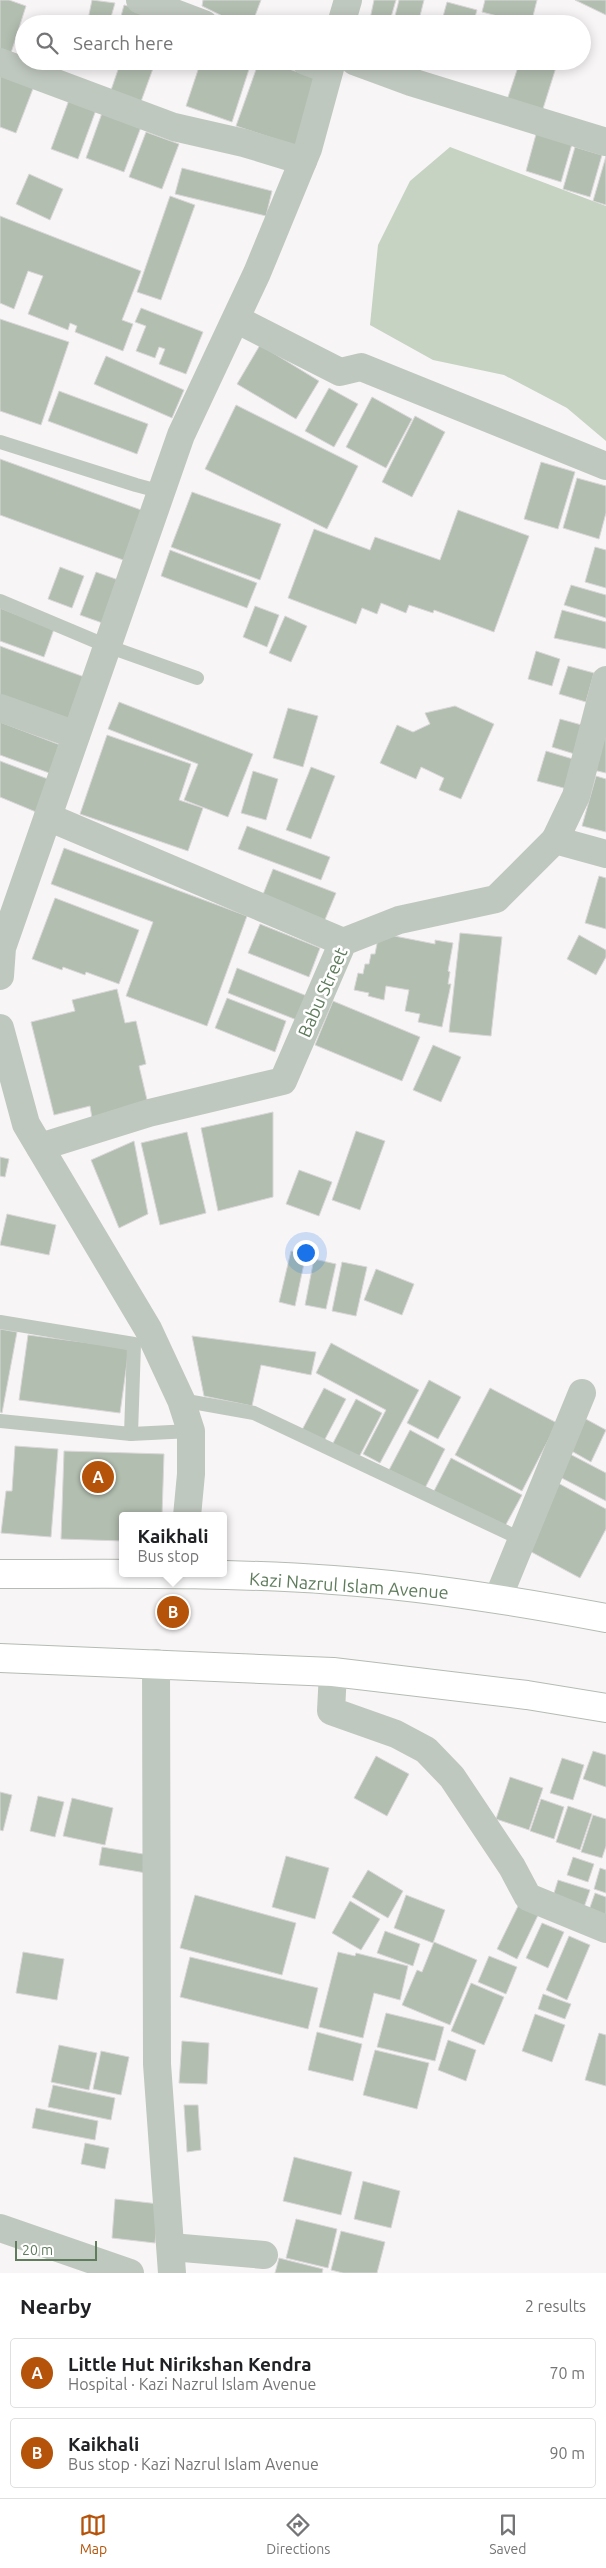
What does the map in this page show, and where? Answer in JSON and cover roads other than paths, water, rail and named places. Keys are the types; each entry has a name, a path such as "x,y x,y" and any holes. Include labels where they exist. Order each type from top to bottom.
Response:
{"main road":[{"name":"Kazi Nazrul Islam Avenue","path":"0,1574 119,1574"},
{"name":"Kazi Nazrul Islam Avenue","path":"227,1576 333,1580 498,1598 606,1618"},
{"path":"0,1658 156,1663 333,1672 527,1695 606,1708"}],"street":[{"path":"140,0 180,15"},
{"path":"344,15 348,0"},
{"path":"0,62 15,68"},
{"path":"21,70 174,127 244,143 303,161"},
{"path":"0,976 1,948 181,435 236,319 303,161 321,70"},
{"path":"378,70 411,82 606,142"},
{"path":"236,319 340,372 361,367 606,466"},
{"name":"Babu Street","path":"40,1147 149,1113 283,1081 343,942 398,920 496,899 555,840 576,796 606,680"},
{"path":"0,708 76,735"},
{"path":"48,817 343,942"},
{"path":"555,840 606,854"},
{"path":"0,1028 8,1088 26,1124 148,1329 181,1400 191,1431 191,1474 187,1512"},
{"path":"498,1598 524,1540 582,1393"},
{"path":"156,1663 157,2064 172,2260 264,2255"},
{"path":"333,1672 331,1711 396,1734 420,1746 437,1759 452,1777 512,1867 528,1897 606,1929"},
{"path":"0,2228 130,2273"}],"lane":[{"path":"0,442 136,486 162,492"},
{"path":"0,601 107,646 197,678"},
{"path":"0,1322 134,1344 131,1434"},
{"path":"181,1400 254,1413 524,1540"},
{"path":"0,1421 131,1434 191,1431"}],"place":[{"name":"Little Hut Nirikshan Kendra","path":"98,1477"},
{"name":"Kaikhali","path":"173,1612"}]}
